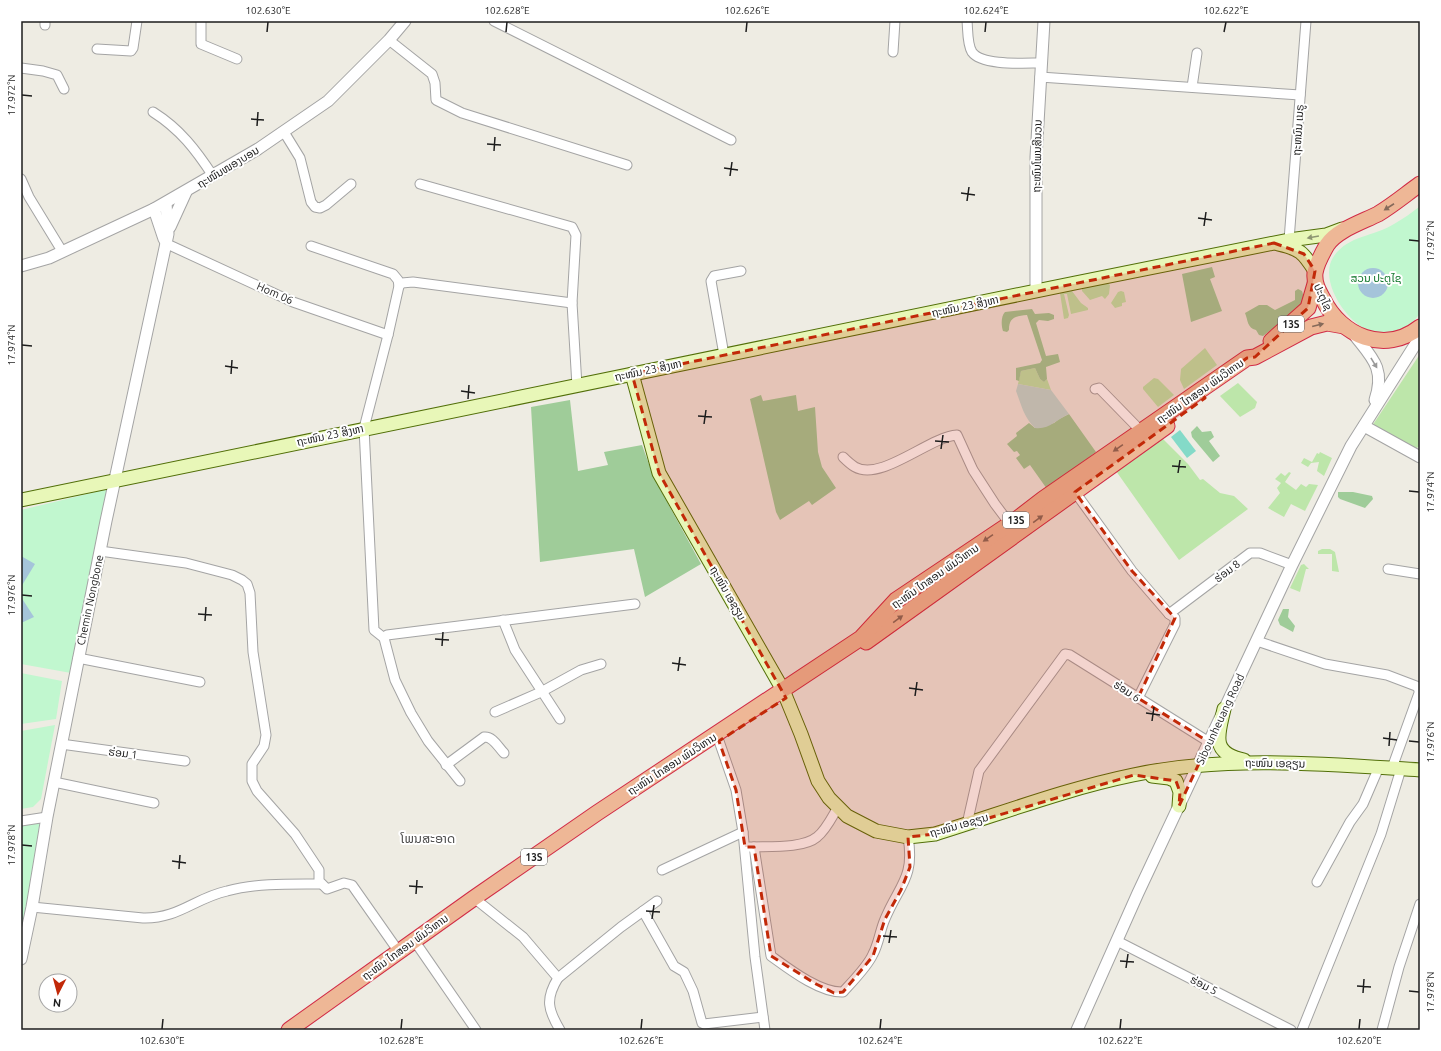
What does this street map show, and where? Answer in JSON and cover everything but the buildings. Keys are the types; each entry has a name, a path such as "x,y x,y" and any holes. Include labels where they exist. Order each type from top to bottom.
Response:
{"highway":[{"name":"ປະຕູໄຊ","path":"1420,184 1388,208 1350,227 1327,245 1315,278 1329,311 1347,329 1360,336 1379,341 1402,338 1420,327"},
{"name":"13S","path":"1254,357 1308,308 1315,278"},
{"name":"13S","path":"1254,357 1311,327 1327,323 1347,329"},
{"name":"ຖະໜົນ ໄກສອນ ພົມວິຫານ","path":"289,1030 592,817 784,694 1075,492 1202,395 1247,358 1254,357"},
{"name":"ຖະໜົນ ໄກສອນ ພົມວິຫານ","path":"300,1030 479,902 719,741 860,638 896,600 1010,524 1141,431 1202,395"}],"main road":[{"name":"ຖະໜົນ 23 ສິງຫາ","path":"21,500 364,428 577,386 1036,291 1289,240 1326,235 1350,227"},
{"name":"ຖະໜົນ 23 ສິງຫາ","path":"1274,243 1291,247 1304,254 1315,278"},
{"name":"ຖະໜົນ ເອຊຽນ","path":"632,374 659,473 784,694 818,781 829,798 847,816 876,831 908,837 935,834 1073,791 1134,775 1198,766 1257,762 1420,770"},
{"path":"1224,709 1219,730 1219,743 1223,750 1230,755 1257,762"},
{"path":"1134,775 1165,777 1176,781 1180,792 1179,806"}],"street":[{"path":"97,48 131,51 133,48 137,21"},
{"path":"201,21 201,44 237,59"},
{"name":"ຖະໜົນໜອງບອນ","path":"21,266 41,260 166,204 284,132 328,101 388,40 404,21"},
{"path":"494,21 731,140"},
{"path":"893,52 894,21"},
{"path":"967,21 972,52 979,58 993,62 1041,64"},
{"name":"ຖະໜົນໂພນສີນວນ","path":"1036,291 1036,157 1044,21"},
{"name":"ຖະຫນົນ ເນຣູ","path":"1289,240 1306,21"},
{"path":"388,40 432,74 435,83 436,100 443,106 627,164"},
{"path":"1192,87 1197,53"},
{"path":"21,68 43,71 57,75 64,88"},
{"path":"1040,77 1300,95"},
{"path":"153,112 178,130 191,144 213,176"},
{"path":"284,132 300,158 311,202 316,207 320,208 326,206 350,184"},
{"path":"21,179 29,197 62,251"},
{"path":"420,184 572,227 576,235 572,304 577,386"},
{"path":"166,238 186,192"},
{"name":"Chemin Nongbone","path":"21,959 78,658 166,238 166,204"},
{"name":"Chemin Nongbone","path":"154,209 166,238"},
{"name":"Hom 06","path":"166,238 293,302 388,335"},
{"path":"311,246 393,274 398,280 399,286 388,335 364,428 374,630 384,638 395,680 408,706 428,741 460,781"},
{"path":"724,355 711,281 714,276 741,270"},
{"path":"399,286 402,283 413,282 572,304"},
{"name":"Sibounheuang Road","path":"1347,329 1374,361 1380,375 1379,389 1372,412"},
{"name":"Sibounheuang Road","path":"1078,1030 1117,940 1292,565 1351,446 1420,337"},
{"path":"1095,389 1099,388 1141,431"},
{"path":"1364,426 1420,457"},
{"path":"843,457 855,467 877,469 943,439 957,435 973,470 1010,524"},
{"path":"1075,492 1132,571 1169,614 1175,618 1175,624 1138,698"},
{"path":"100,550 186,564 232,575 247,584 250,593 253,652 266,735 264,746 252,764 252,781 257,791 298,839 319,870 318,878 321,884 327,889 344,883 352,885 399,952"},
{"name":"ຮ່ອມ 8","path":"1169,614 1250,553 1260,553 1292,565"},
{"path":"1388,569 1420,574"},
{"path":"384,638 387,635 635,604"},
{"path":"503,620 515,650 560,719"},
{"path":"1257,641 1324,664 1386,675 1416,686 1419,689 1419,693 1391,768 1381,834 1302,1030"},
{"name":"ຮ່ອມ 6","path":"967,824 979,771 1065,654 1070,655 1209,742"},
{"path":"78,658 200,682"},
{"path":"495,712 541,692 580,670 601,664"},
{"path":"446,765 484,737 488,737 492,740 504,753"},
{"path":"719,741 736,790 743,832 749,847 770,956 796,974 834,992 843,992 873,956 885,919 901,890 910,867 911,854 908,837"},
{"name":"ຮ່ອມ 1","path":"61,744 185,761"},
{"path":"1317,882 1350,822 1391,768"},
{"path":"54,782 154,804"},
{"path":"749,847 797,845 809,842 821,833 838,807"},
{"path":"21,821 47,817"},
{"path":"662,870 743,832"},
{"path":"749,847 765,1030"},
{"path":"32,907 144,918 161,918 226,891 277,885 321,884"},
{"path":"560,1030 550,1010 550,995 558,978 657,901"},
{"path":"479,902 523,937 558,978"},
{"path":"1382,1030 1399,967 1420,904"},
{"path":"643,911 671,962 684,972 693,991 702,1023 704,1024 763,1016"},
{"name":"ຮ່ອມ 5","path":"1117,940 1291,1030"},
{"path":"418,946 476,1030"}],"highlighted area":[{"path":"1274,243 1304,254 1315,271 1308,308 1255,357 1247,358 1199,391 1205,398 1075,492 1132,571 1175,618 1138,698 1209,742 1179,806 1180,792 1176,781 1134,775 935,834 908,837 910,867 901,890 885,919 873,956 843,992 834,993 816,984 771,956 754,847 745,847 736,790 719,741 786,698 659,473 632,374"}],"green space":[{"name":"ສວນ ປະຕູໄຊ","path":"1419,207 1420,314 1408,326 1397,332 1378,334 1368,331 1357,324 1347,314 1333,291 1329,278 1330,266 1334,256 1347,244 1386,228 1401,220"},
{"path":"1212,267 1215,277 1210,279 1222,311 1191,322 1182,274"},
{"path":"1107,283 1110,285 1109,294 1105,299 1102,296 1090,300 1082,291 1082,288"},
{"path":"1298,289 1302,291 1305,301 1302,307 1263,336 1259,335 1256,330 1249,326 1245,313 1259,305 1267,305 1275,310 1295,300 1295,291"},
{"path":"1072,291 1081,303 1088,308 1088,310 1071,314 1067,294 1064,294 1069,315 1068,318 1064,319 1060,293"},
{"path":"1118,292 1124,292 1126,302 1122,303 1122,306 1115,308 1111,303"},
{"path":"1032,309 1035,314 1049,313 1054,315 1054,319 1048,321 1039,320 1036,323 1046,356 1058,354 1060,362 1046,367 1047,379 1044,382 1040,379 1035,368 1021,371 1019,381 1016,380 1016,368 1040,363 1042,360 1027,315 1014,318 1010,322 1009,330 1007,332 1003,331 1002,326 1002,318 1005,312"},
{"path":"1205,348 1217,365 1184,389 1180,380 1181,369"},
{"path":"1420,354 1420,446 1415,449 1372,426"},
{"path":"1035,368 1040,379 1044,382 1047,379 1051,390 1018,384 1021,371"},
{"path":"1154,378 1158,379 1174,395 1158,407 1143,389 1143,387"},
{"path":"1238,383 1257,402 1255,408 1240,417 1220,396"},
{"path":"761,395 763,401 796,395 798,411 815,407 818,452 822,467 836,488 812,505 809,501 780,520 776,512 750,399"},
{"path":"570,400 578,471 608,465 604,452 642,445 654,478 701,564 645,597 634,549 540,562 531,407"},
{"path":"1069,414 1096,452 1047,489 1030,465 1024,469 1016,458 1020,455 1017,451 1014,452 1007,444 1017,436 1016,433 1029,423 1035,428 1054,423"},
{"path":"1197,426 1202,432 1211,431 1214,437 1209,441 1220,456 1213,462 1192,437 1191,432"},
{"path":"1161,437 1188,464 1200,480 1203,479 1220,493 1234,496 1248,509 1179,560 1116,471"},
{"path":"1320,452 1332,458 1324,476 1317,471 1319,462 1311,463 1308,467 1301,463 1304,458 1312,462 1317,453 1319,454"},
{"path":"1289,472 1291,473 1285,482 1296,490 1301,484 1306,487 1309,484 1318,485 1305,511 1291,504 1284,517 1268,508 1280,493 1277,488 1281,483 1275,479 1281,473 1285,476"},
{"path":"108,489 71,673 21,664 21,510"},
{"path":"1338,492 1353,492 1372,496 1373,499 1365,508 1340,499 1338,497"},
{"path":"1322,549 1330,549 1335,552 1339,572 1332,571 1332,554 1318,554 1318,551"},
{"path":"1304,564 1309,569 1306,569 1300,592 1290,588 1301,565"},
{"path":"1283,609 1289,609 1288,617 1295,626 1293,632 1280,625 1278,620"},
{"path":"21,673 62,681 56,719 21,724"},
{"path":"55,725 41,799 33,807 21,809 21,731"},
{"path":"42,821 21,941 21,825"}],"shaded area":[{"path":"1373,268 1379,269 1387,277 1387,289 1379,297 1373,298 1367,297 1359,289 1358,283 1359,277 1367,269"},
{"path":"1018,384 1051,390 1069,414 1049,426 1035,428 1028,420 1021,406 1016,391"},
{"path":"1180,430 1196,451 1187,458 1171,437"},
{"path":"21,556 35,564 21,587"},
{"path":"21,597 34,617 21,623"}],"district":[{"name":"ໂພນສະອາດ","path":"428,838"}]}
